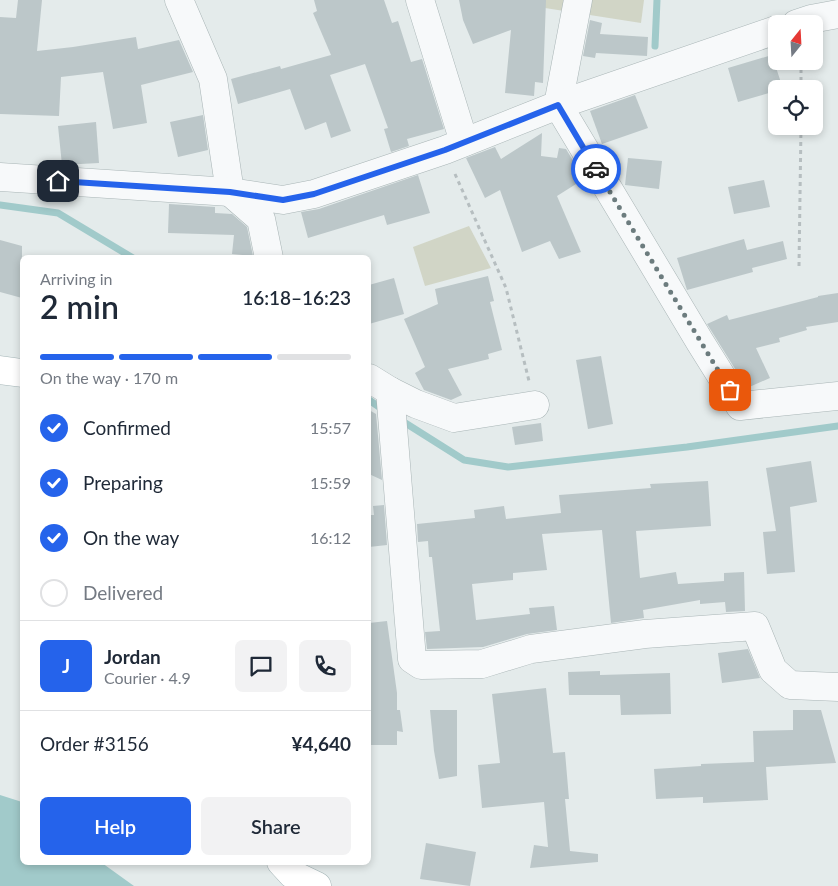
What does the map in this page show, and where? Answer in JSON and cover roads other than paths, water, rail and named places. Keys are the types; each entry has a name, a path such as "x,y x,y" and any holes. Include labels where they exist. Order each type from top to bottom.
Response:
{"main road":[{"path":"0,370 20,373"},
{"path":"284,865 292,874 317,886"}],"street":[{"path":"180,0 213,79 230,192 261,219 269,255"},
{"path":"420,0 455,146"},
{"path":"578,0 558,105 740,406 838,396"},
{"path":"823,17 838,14"},
{"path":"0,177 230,192 283,200 314,194 455,146 558,105 768,33"},
{"path":"536,405 454,418 416,404 386,403 412,659 421,665 482,664 532,649 645,634 755,626 773,670 790,685 838,687"}],"water":[{"path":"0,795 20,801 20,865 105,865 134,886 0,886"}],"waterway":[{"path":"655,46 657,0"},
{"path":"0,205 58,213 128,255"},
{"path":"371,401 385,411"},
{"path":"399,419 464,460 508,467 687,447 838,426"}]}
